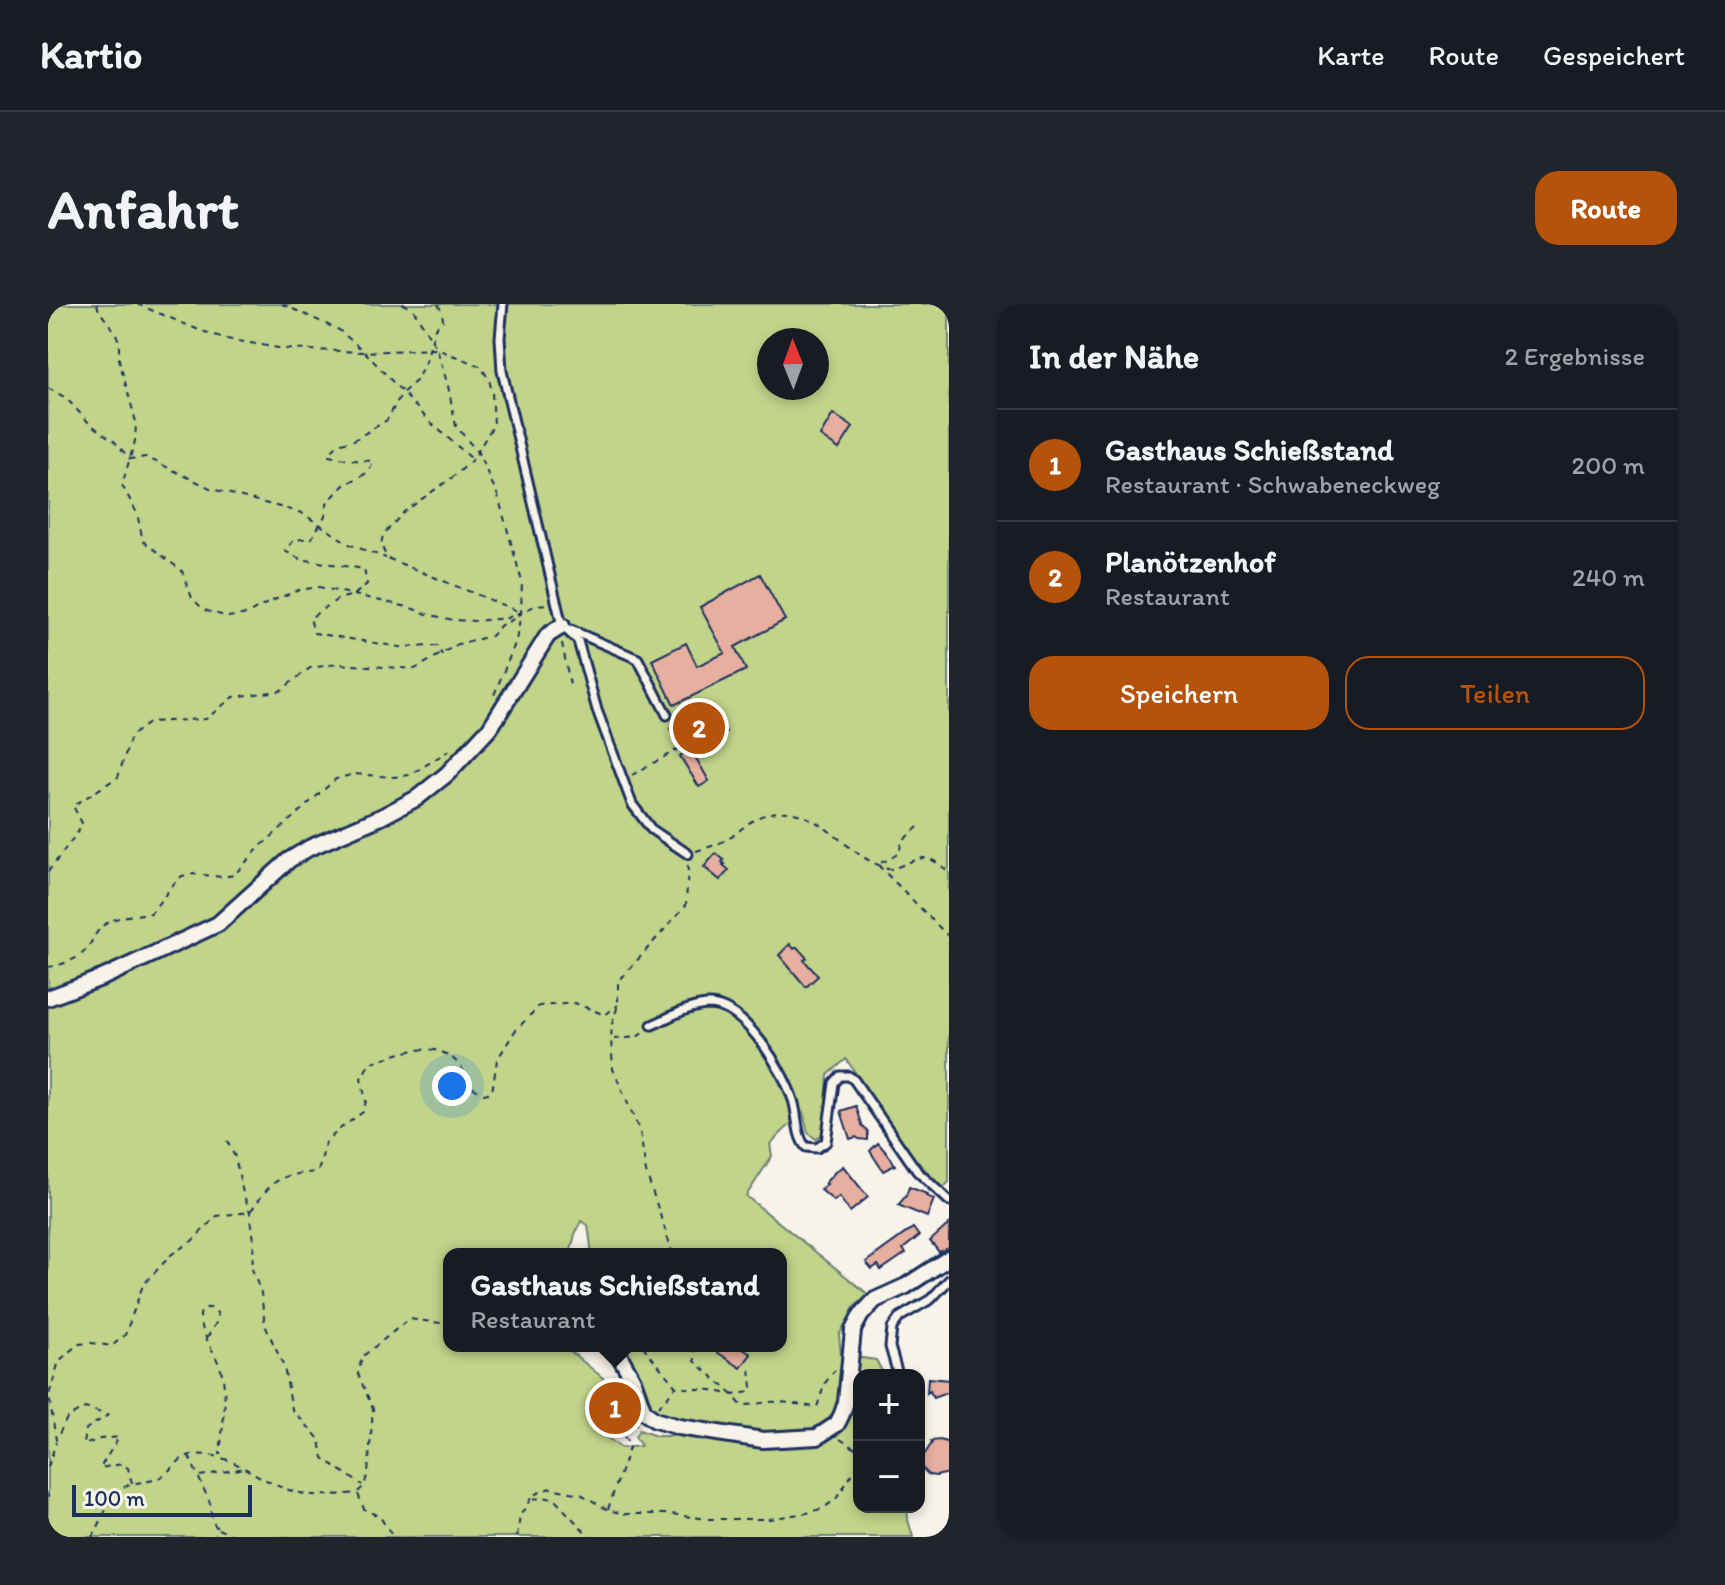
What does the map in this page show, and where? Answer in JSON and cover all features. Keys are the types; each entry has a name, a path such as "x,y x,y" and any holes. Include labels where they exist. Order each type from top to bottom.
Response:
{"street":[{"path":"48,998 104,977 218,924 289,860 417,798 447,774 490,728 548,635 562,626"},
{"path":"617,1352 633,1380 646,1422 655,1420 679,1427 763,1440 817,1437 837,1424 846,1402 853,1330 861,1315 875,1300 906,1286 949,1258"}],"lane":[{"path":"503,304 500,338 502,371 562,626 578,641 597,710 632,804 651,829 688,854"},
{"path":"562,626 638,659 667,715"},
{"path":"652,1025 706,1005 722,1007 735,1016 765,1048 783,1077 794,1103 800,1139 806,1147 817,1148 826,1142 834,1083 840,1076 849,1076 917,1171 949,1201"},
{"path":"896,1369 890,1347 892,1328 900,1317 931,1299 949,1280"}],"path":[{"path":"97,304 119,341 119,360 136,422 135,441 122,485 137,513 143,541 182,571 192,598 204,610 228,617 248,614 299,590 319,587 453,620 507,618 537,605 557,603"},
{"path":"137,304 227,339 284,349 365,352 437,349 480,366 489,379 494,424 473,459 405,511 383,535 381,545 387,558"},
{"path":"282,304 339,330 365,352 430,422 473,459"},
{"path":"403,304 413,309 437,349 456,426 478,453 498,496 522,582 516,641 494,696"},
{"path":"438,304 443,320 435,328 426,361 416,381 402,393 387,420 354,440 337,444 329,456 373,461 369,472 344,485 327,503 326,514 312,538 294,540 285,551 300,559 364,569 367,584 354,595 338,599 310,618 314,633 399,647 438,646 442,655"},
{"path":"48,388 66,398 130,459"},
{"path":"493,411 500,410"},
{"path":"130,459 146,457 212,489 302,513 351,545 521,613"},
{"path":"48,872 83,825 73,806 118,777 131,736 150,722 206,719 233,697 280,691 310,668 337,664 415,669 458,644 491,636 501,625 521,613"},
{"path":"562,626 562,649 570,685"},
{"path":"641,770 680,748 668,726 667,715"},
{"path":"48,967 84,952 106,923 151,913 182,876 234,875 260,847 336,779 354,774 410,775 456,746"},
{"path":"671,1248 646,1172 640,1132 613,1069 611,1039 618,1005 618,982 686,905 688,854 720,843 764,815 782,812 813,819 856,853 885,868 892,869 925,857 949,872"},
{"path":"877,864 899,853 902,841 918,827"},
{"path":"877,864 949,937"},
{"path":"56,1440 49,1395 59,1361 78,1344 112,1346 125,1335 143,1285 172,1254 192,1241 217,1216 250,1212 272,1182 295,1174 318,1172 326,1142 363,1112 366,1101 361,1078 370,1063 421,1048 447,1053 460,1066 472,1088 484,1094 492,1092 497,1060 515,1031 539,1006 575,1003 605,1015 618,1005"},
{"path":"611,1039 637,1037 652,1025"},
{"path":"227,1141 235,1157 250,1212 254,1240 252,1269 261,1293 265,1325 284,1367 292,1409 320,1440 323,1458 364,1486"},
{"path":"207,1338 218,1314 212,1308 206,1308 200,1314 200,1323 223,1377 220,1457"},
{"path":"92,1537 119,1490 132,1483 161,1477 189,1455 220,1457 286,1489 315,1496 357,1493 364,1486 368,1473 373,1409 358,1374 362,1357 409,1319 443,1323"},
{"path":"648,1352 676,1387 733,1395 749,1392 752,1387 750,1369"},
{"path":"694,1352 695,1361 741,1405 775,1402 814,1408 825,1383 836,1369 840,1375 848,1373"},
{"path":"608,1510 630,1445 619,1430 627,1417 646,1422 676,1387"},
{"path":"48,1467 67,1418 85,1408 108,1415 86,1429 84,1445 119,1437 100,1468 122,1464 128,1468 132,1483"},
{"path":"189,1455 210,1503 212,1521 217,1528 237,1537"},
{"path":"198,1476 246,1468"},
{"path":"517,1537 520,1516 533,1495 550,1488 581,1494 608,1510 624,1514 769,1519 825,1507 836,1499 853,1473"},
{"path":"357,1493 364,1509 380,1517 393,1537"},
{"path":"531,1500 541,1497 554,1499 590,1537"},
{"path":"48,1527 52,1537"},
{"path":"215,1537 217,1528"}],"green space":[{"path":"48,304 949,304 949,1182 943,1188 915,1159 846,1059 828,1075 824,1134 816,1139 808,1133 803,1112 770,1144 772,1156 746,1196 869,1295 855,1306 839,1335 841,1355 876,1360 881,1369 853,1369 853,1513 907,1513 913,1537 48,1537"}],"building":[{"path":"833,414 853,427 839,449 820,436"},
{"path":"760,574 785,620 735,647 746,670 674,705 652,660 686,643 697,666 725,653 700,607"},
{"path":"711,706 726,732 692,751 709,781 699,787 680,756 688,751 672,724 684,717 686,721"},
{"path":"716,853 729,870 720,880 704,867"},
{"path":"790,944 807,958 804,960 818,976 806,987 779,955"},
{"path":"856,1106 863,1127 868,1131 868,1140 850,1139 841,1111"},
{"path":"878,1143 895,1165 883,1171 870,1151"},
{"path":"843,1166 868,1197 850,1212 839,1197 834,1201 820,1189"},
{"path":"909,1187 934,1199 927,1217 898,1205"},
{"path":"949,1224 949,1248 939,1252 930,1241"},
{"path":"913,1228 919,1236 903,1249 906,1253 881,1270 878,1265 872,1269 866,1262"},
{"path":"717,1352 751,1354 741,1368"},
{"path":"928,1378 949,1380 949,1392 933,1398 930,1391 927,1393"},
{"path":"622,1381 630,1402 623,1405 621,1423 606,1421 610,1386"},
{"path":"931,1441 949,1443 949,1473 936,1476 925,1471 925,1454"}],"place":[{"name":"Planötzenhof","path":"699,728"},
{"name":"Gasthaus Schießstand","path":"615,1408"}]}
